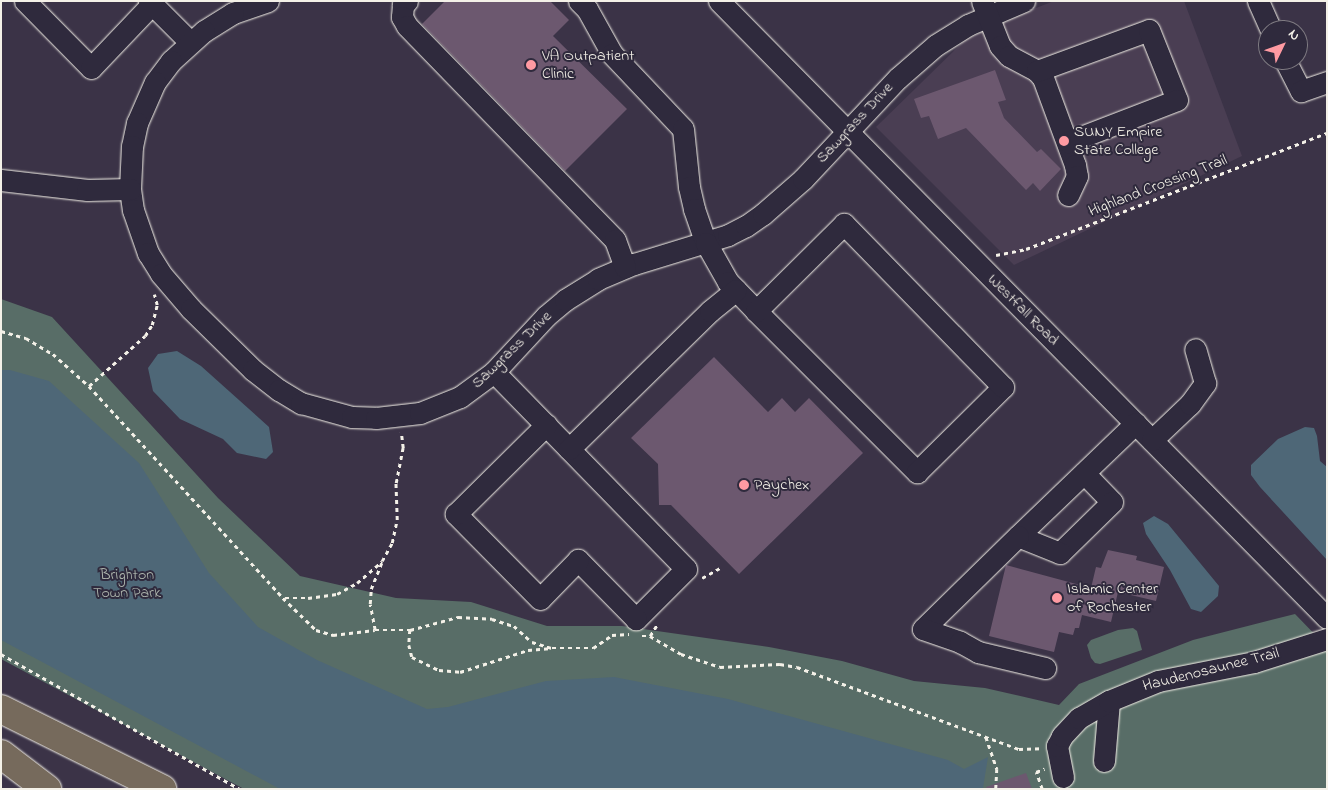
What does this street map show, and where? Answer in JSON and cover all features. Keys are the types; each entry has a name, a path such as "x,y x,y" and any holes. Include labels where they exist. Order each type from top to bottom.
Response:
{"highway":[{"path":"1,708 162,789"},
{"path":"1,754 47,789"}],"street":[{"path":"25,1 90,68 151,3 190,42"},
{"name":"Sawgrass Drive","path":"268,1 233,13 190,42 155,82 145,102 132,146 130,189 133,210 148,253 172,287 253,370 278,390 301,403 352,416 398,417 420,413 454,400 480,384 494,372 546,316 565,300 598,279 625,267 706,242 737,230 764,214 803,180 898,78 936,45 985,8 1024,1"},
{"path":"407,1 403,5 402,17 407,26 616,240 625,267"},
{"path":"579,1 587,10 612,54 683,129 689,187 706,242 717,266 736,290 917,472 1003,387 844,224 756,310"},
{"name":"Westfall Road","path":"719,1 1327,618"},
{"path":"1258,1 1267,20"},
{"path":"985,8 995,35 1009,56 1037,71 1043,78 1068,142 1077,176 1068,195"},
{"path":"1037,71 1149,30 1177,100 1068,142"},
{"path":"1290,70 1301,91 1327,82"},
{"path":"3,178 87,190 130,189"},
{"path":"569,449 710,311 736,290"},
{"path":"1152,440 1190,404 1205,383 1195,349"},
{"path":"494,372 546,425 686,569 636,619 578,560 540,599 456,514 546,425"},
{"path":"1045,668 978,652 960,642 923,629 1136,423"},
{"path":"1018,536 1060,553 1112,502 1084,473"},
{"name":"Haudenosaunee Trail","path":"1057,746 1065,731 1079,718 1108,701 1158,681 1254,662 1327,639"},
{"path":"1104,761 1108,701"},
{"path":"1057,746 1057,772"}],"path":[{"name":"Highland Crossing Trail","path":"996,255 1026,249 1327,133"},
{"path":"89,386 145,336 152,325 157,305 152,290"},
{"path":"1,331 26,338 53,354 89,386 283,598 316,630 333,635 375,630 410,630 458,617 492,618 514,626 532,642 552,648"},
{"path":"375,630 370,604 371,589 382,561 392,543 398,520 396,483 403,448 400,425"},
{"path":"283,598 308,598 337,594 357,583 382,561"},
{"path":"410,630 409,645 412,657 439,670 460,672 528,650 593,648 612,635 650,636 681,654 720,667 780,664 797,667 1019,749 1057,746"},
{"path":"1,654 240,789"},
{"path":"986,736 997,769 996,789"},
{"path":"1042,789 1036,772 1057,772"}],"shaded area":[{"name":"SUNY Empire State College","path":"1054,1 1184,1 1242,156 1014,265 876,127 965,40 1010,18"}],"green space":[{"name":"Brighton Town Park","path":"1,299 52,317 218,498 300,576 396,598 471,602 547,626 622,626 769,647 842,661 914,681 985,688 1059,705 1079,684 1193,640 1295,614 1327,647 1327,789 244,789 1,659"},
{"path":"1133,628 1137,631 1142,650 1100,664 1095,663 1091,658 1087,645 1091,640 1118,630"}],"water":[{"path":"177,351 201,366 269,427 273,452 266,459 237,453 223,439 180,419 153,391 148,368 158,354"},
{"path":"1,370 10,370 49,381 139,463 209,573 258,627 317,660 427,709 448,707 546,681 614,677 728,699 948,760 964,769 988,757 983,788 280,789 1,640"},
{"path":"1305,427 1314,428 1317,436 1320,461 1327,467 1327,560 1251,475 1251,465 1278,439"},
{"path":"1154,516 1168,524 1219,586 1218,596 1201,612 1191,609 1170,570 1146,534 1143,523"}],"building":[{"path":"445,1 550,1 569,20 553,36 627,109 565,171 422,24"},
{"path":"995,70 1006,100 998,102 1004,118 1037,152 1041,149 1061,169 1040,191 1033,183 1026,190 966,128 938,139 929,116 921,118 914,99"},
{"name":"Paychex","path":"714,357 768,412 782,398 795,412 809,398 863,453 739,574 671,505 659,505 658,464 631,438"},
{"name":"Islamic Center of Rochester","path":"1108,550 1137,556 1136,560 1164,567 1156,601 1118,592 1111,622 1082,615 1079,628 1075,628 1073,635 1059,632 1054,652 989,636 1006,565 1091,588 1096,567 1101,568"},
{"path":"1026,773 1032,789 987,789 986,787"}],"place":[{"name":"VA Outpatient Clinic","path":"531,65"},
{"name":"SUNY Empire State College","path":"1064,141"},
{"name":"Paychex","path":"744,485"},
{"name":"Islamic Center of Rochester","path":"1057,598"}]}
